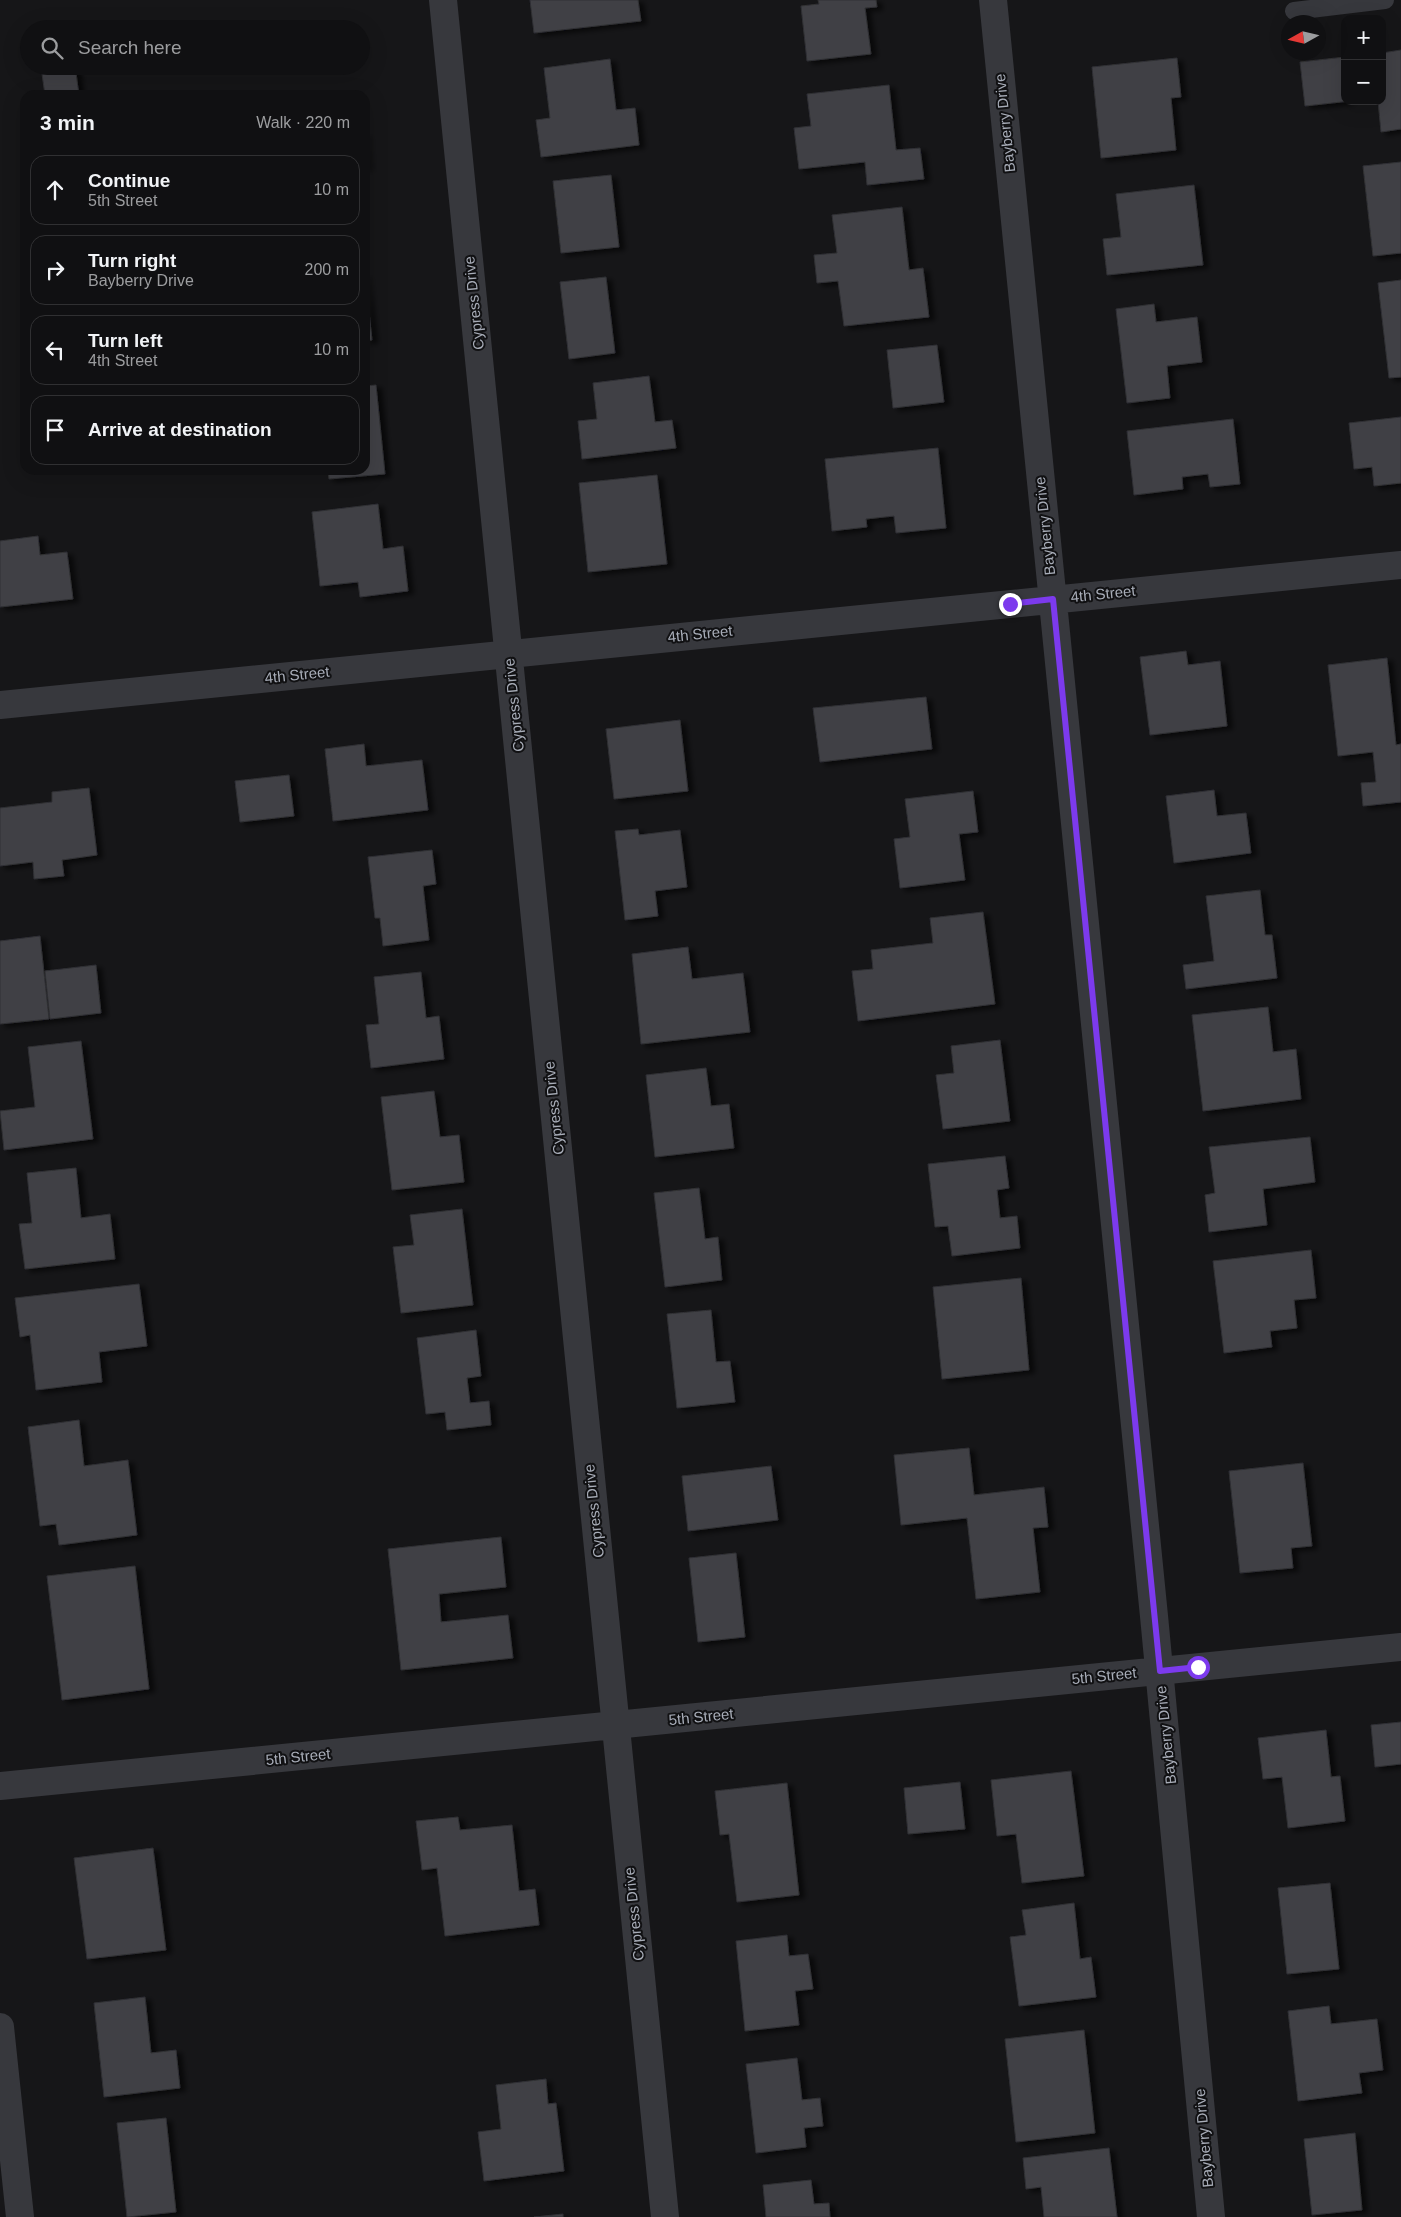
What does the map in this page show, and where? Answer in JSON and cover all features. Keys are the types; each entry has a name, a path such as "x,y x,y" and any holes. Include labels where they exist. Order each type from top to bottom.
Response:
{"street":[{"name":"Cypress Drive","path":"443,0 665,2217"},
{"name":"Bayberry Drive","path":"993,0 1160,1671 1211,2217"},
{"name":"4th Street","path":"0,704 1401,565"},
{"name":"5th Street","path":"0,1786 1401,1647"},
{"path":"0,2026 20,2217"}],"lane":[{"path":"1294,11 1384,0"}],"building":[{"path":"530,0 638,0 641,21 534,33"},
{"path":"818,0 876,0 877,7 865,8 871,54 807,61 801,6 819,4"},
{"path":"1401,50 1401,129 1381,132 1378,105 1386,105 1386,52"},
{"path":"1341,57 1341,102 1305,106 1300,62"},
{"path":"1177,58 1181,97 1171,98 1176,150 1101,158 1092,67"},
{"path":"610,59 616,110 635,108 639,145 541,157 536,120 550,118 544,68"},
{"path":"42,75 76,75 78,90 44,90"},
{"path":"889,85 896,150 920,148 924,179 867,185 865,162 799,169 794,128 811,126 807,94"},
{"path":"1401,162 1401,253 1373,256 1363,166"},
{"path":"611,175 619,247 561,253 553,181"},
{"path":"1194,185 1203,265 1107,275 1103,239 1121,237 1116,194"},
{"path":"902,207 909,270 923,268 929,317 844,326 838,281 817,283 814,255 837,253 832,215"},
{"path":"606,277 615,353 569,359 560,282"},
{"path":"1401,280 1401,377 1389,378 1378,283"},
{"path":"1154,304 1156,322 1197,317 1202,362 1167,366 1170,398 1127,403 1116,309"},
{"path":"370,321 372,340 370,340"},
{"path":"937,345 944,402 893,408 887,350"},
{"path":"649,376 655,422 672,420 676,448 582,459 578,421 597,419 593,383"},
{"path":"376,385 385,474 329,479 329,475 370,475 370,386"},
{"path":"1401,417 1401,483 1374,486 1372,467 1354,469 1349,423"},
{"path":"1233,419 1240,484 1210,487 1208,474 1182,477 1183,489 1134,495 1127,431"},
{"path":"938,448 946,528 896,533 894,516 866,519 867,527 832,531 825,459"},
{"path":"657,475 667,564 588,572 579,483"},
{"path":"378,504 383,549 403,546 408,591 360,597 358,582 320,586 312,512"},
{"path":"38,536 40,555 67,552 73,599 0,607 0,541"},
{"path":"1186,651 1188,665 1220,661 1227,726 1150,735 1140,657"},
{"path":"1387,658 1396,745 1401,744 1401,802 1363,806 1361,783 1376,782 1373,752 1338,756 1328,665"},
{"path":"926,697 932,749 820,762 813,708"},
{"path":"680,720 688,791 614,799 606,729"},
{"path":"364,744 366,766 422,760 428,810 333,821 325,749"},
{"path":"289,775 294,816 240,822 235,781"},
{"path":"89,788 97,855 62,860 64,876 34,879 33,862 0,866 0,808 52,802 52,792"},
{"path":"1214,790 1217,816 1246,813 1251,853 1174,863 1166,796"},
{"path":"973,791 978,832 959,834 965,880 900,888 894,839 910,837 905,799"},
{"path":"638,829 639,835 680,830 687,887 655,891 658,916 625,920 615,831"},
{"path":"432,850 436,884 423,886 429,940 383,946 380,918 375,918 368,857"},
{"path":"1260,890 1265,935 1272,935 1277,978 1186,989 1183,965 1214,961 1206,896"},
{"path":"983,912 995,1004 858,1021 852,971 873,969 871,950 933,943 930,918"},
{"path":"40,936 49,1019 0,1024 0,941"},
{"path":"688,947 692,979 743,973 750,1032 641,1044 632,954"},
{"path":"96,965 101,1013 50,1019 45,971"},
{"path":"421,972 426,1018 439,1016 444,1059 371,1068 366,1025 379,1024 374,977"},
{"path":"1268,1007 1273,1052 1296,1049 1301,1099 1203,1111 1192,1015"},
{"path":"1000,1040 1010,1121 943,1129 936,1075 954,1073 951,1046"},
{"path":"81,1041 93,1139 4,1150 0,1111 35,1107 28,1047"},
{"path":"706,1068 711,1106 729,1104 734,1148 655,1157 646,1075"},
{"path":"434,1091 440,1137 459,1135 464,1182 392,1190 381,1097"},
{"path":"1310,1137 1315,1182 1263,1189 1267,1225 1209,1232 1205,1195 1215,1193 1209,1147"},
{"path":"1005,1156 1009,1188 997,1190 1000,1218 1017,1216 1020,1248 952,1256 948,1226 935,1227 928,1164"},
{"path":"76,1168 81,1218 110,1214 115,1259 25,1269 19,1224 32,1223 27,1173"},
{"path":"699,1188 705,1239 718,1237 722,1280 665,1287 654,1193"},
{"path":"462,1209 473,1305 401,1313 393,1247 414,1245 410,1215"},
{"path":"1311,1250 1316,1298 1294,1300 1297,1328 1270,1331 1272,1347 1224,1353 1213,1261"},
{"path":"1021,1278 1029,1370 942,1379 933,1287"},
{"path":"139,1284 147,1346 99,1352 102,1382 36,1390 30,1335 20,1337 15,1298"},
{"path":"711,1310 716,1362 730,1361 735,1402 677,1408 667,1314"},
{"path":"476,1330 481,1376 467,1378 470,1403 489,1401 491,1425 447,1430 445,1412 426,1414 417,1338"},
{"path":"79,1420 84,1466 128,1460 137,1535 59,1545 56,1524 40,1526 28,1427"},
{"path":"969,1448 974,1495 1044,1487 1048,1527 1033,1528 1040,1592 976,1599 967,1518 901,1525 894,1455"},
{"path":"1303,1463 1312,1546 1291,1548 1293,1568 1240,1573 1229,1471"},
{"path":"771,1466 778,1520 688,1531 682,1476"},
{"path":"501,1537 506,1587 439,1594 441,1622 508,1615 513,1658 401,1670 388,1549"},
{"path":"736,1553 745,1637 698,1642 689,1558"},
{"path":"135,1566 149,1689 62,1700 47,1576"},
{"path":"1401,1722 1401,1764 1375,1767 1371,1725"},
{"path":"1326,1730 1331,1777 1340,1776 1345,1821 1288,1828 1282,1777 1263,1779 1258,1738"},
{"path":"1071,1771 1084,1876 1022,1883 1016,1834 997,1836 991,1780"},
{"path":"960,1782 965,1829 908,1834 904,1788"},
{"path":"787,1783 799,1895 737,1902 729,1834 720,1835 715,1791"},
{"path":"458,1817 460,1830 512,1825 519,1891 535,1889 539,1925 445,1936 437,1868 422,1870 416,1821"},
{"path":"153,1848 166,1950 87,1959 74,1858"},
{"path":"1330,1883 1339,1969 1287,1974 1278,1888"},
{"path":"1074,1903 1080,1959 1091,1957 1096,1997 1019,2006 1010,1937 1026,1935 1022,1910"},
{"path":"787,1935 789,1956 808,1954 813,1989 795,1991 799,2025 745,2031 736,1941"},
{"path":"145,1997 151,2053 176,2050 180,2088 104,2097 94,2003"},
{"path":"1329,2006 1331,2024 1377,2019 1383,2070 1359,2073 1362,2093 1298,2101 1288,2011"},
{"path":"1084,2030 1095,2133 1016,2142 1005,2039"},
{"path":"797,2058 802,2100 820,2098 823,2126 804,2128 806,2147 756,2153 746,2064"},
{"path":"546,2079 548,2104 556,2103 564,2171 484,2181 478,2132 501,2129 496,2085"},
{"path":"166,2118 176,2212 127,2217 117,2123"},
{"path":"1355,2133 1362,2210 1312,2215 1304,2139"},
{"path":"1109,2148 1117,2217 1044,2217 1041,2187 1026,2189 1023,2158"},
{"path":"811,2180 814,2204 829,2203 830,2217 766,2217 763,2185"},
{"path":"563,2214 563,2217 534,2217"}],"route":[{"path":"1010,604 1053,599 1160,1671 1198,1667"}]}
